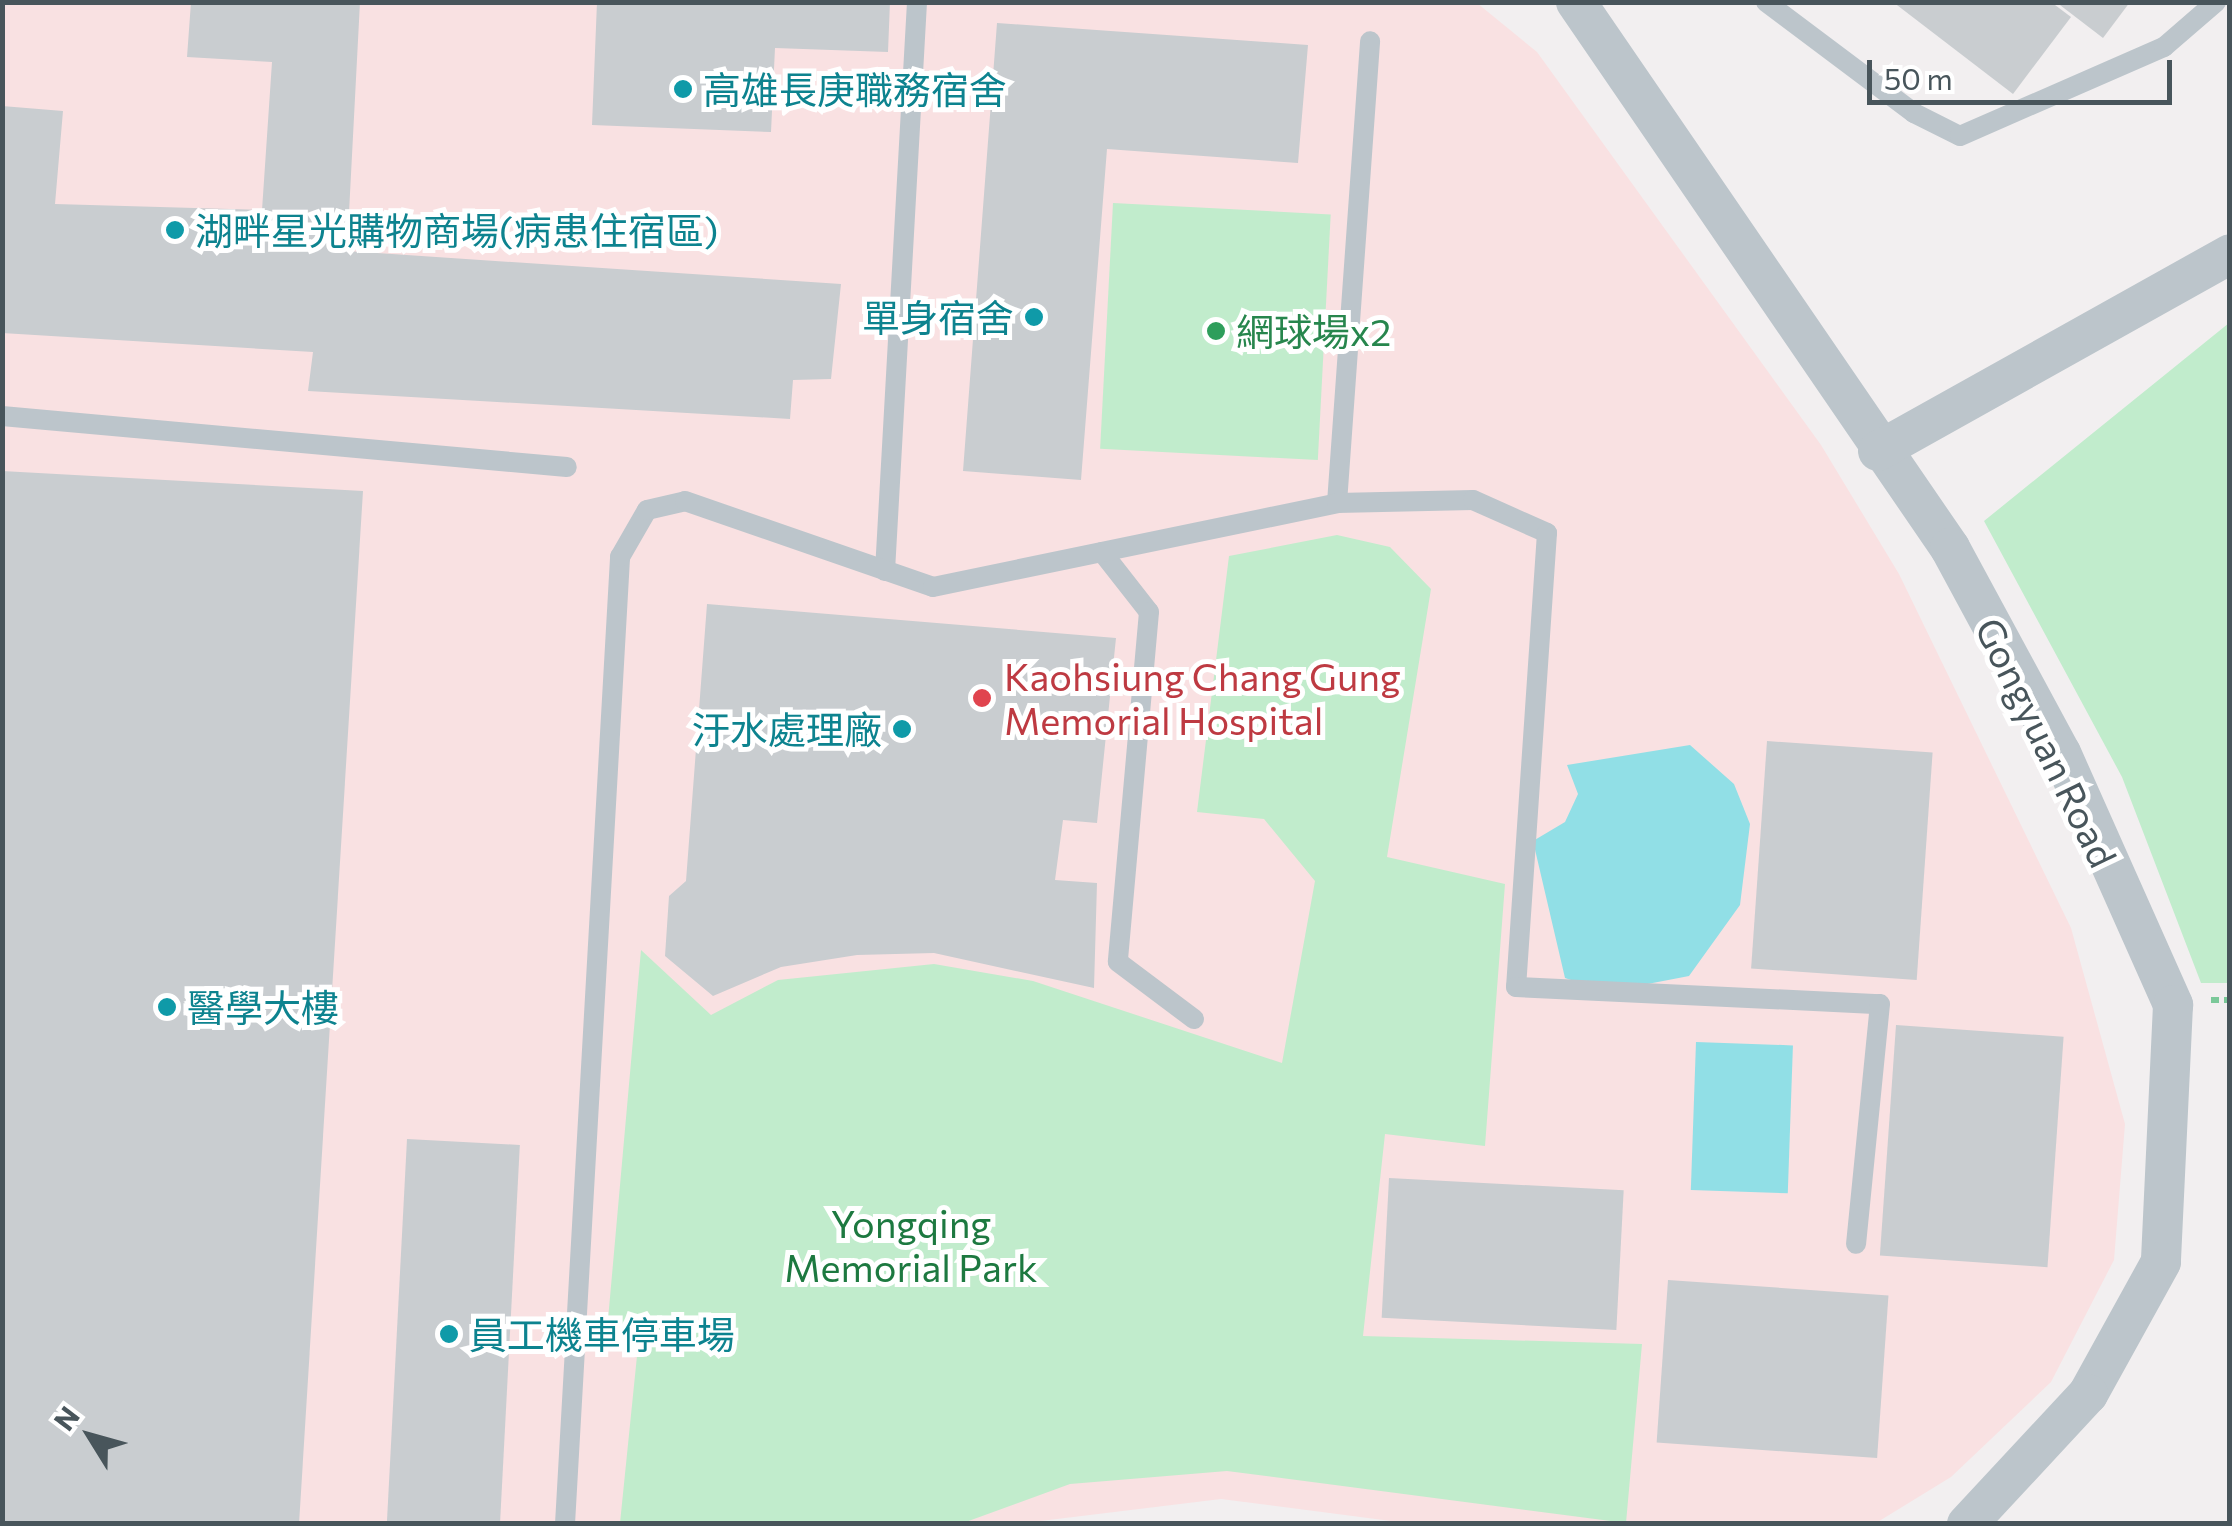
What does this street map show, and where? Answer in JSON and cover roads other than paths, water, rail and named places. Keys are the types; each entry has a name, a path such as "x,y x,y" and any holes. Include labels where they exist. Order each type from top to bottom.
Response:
{"street":[{"name":"Gongyuan Road","path":"1576,2 1878,450 1950,548 2061,753 2174,1004 2161,1262 2088,1394 1968,1524"},
{"path":"1878,450 2230,254"}],"lane":[{"path":"885,570 918,2"},
{"path":"1766,2 1914,113 1960,136 2164,47 2216,2"},
{"path":"1337,503 1370,41"},
{"path":"2,416 567,468"},
{"path":"565,1524 620,557 647,510 685,501 934,587 1337,503 1473,500 1547,532 1516,987 1880,1004 1856,1244"},
{"path":"1102,552 1149,612 1118,962 1194,1019"}],"water":[{"path":"1690,745 1734,784 1750,824 1740,905 1689,976 1606,992 1565,978 1533,841 1565,822 1578,794 1567,765"},
{"path":"1696,1042 1793,1045 1788,1193 1691,1190"}],"place":[{"name":"高雄長庚職務宿舍","path":"683,89"},
{"name":"湖畔星光購物商場(病患住宿區)","path":"175,230"},
{"name":"單身宿舍","path":"1034,317"},
{"name":"網球場x2","path":"1216,331"},
{"name":"Kaohsiung Chang Gung Memorial Hospital","path":"982,698"},
{"name":"汙水處理廠","path":"902,729"},
{"name":"醫學大樓","path":"167,1007"},
{"name":"員工機車停車場","path":"449,1334"}],"park label":[{"name":"Yongqing Memorial Park","path":"911,1245"}]}
